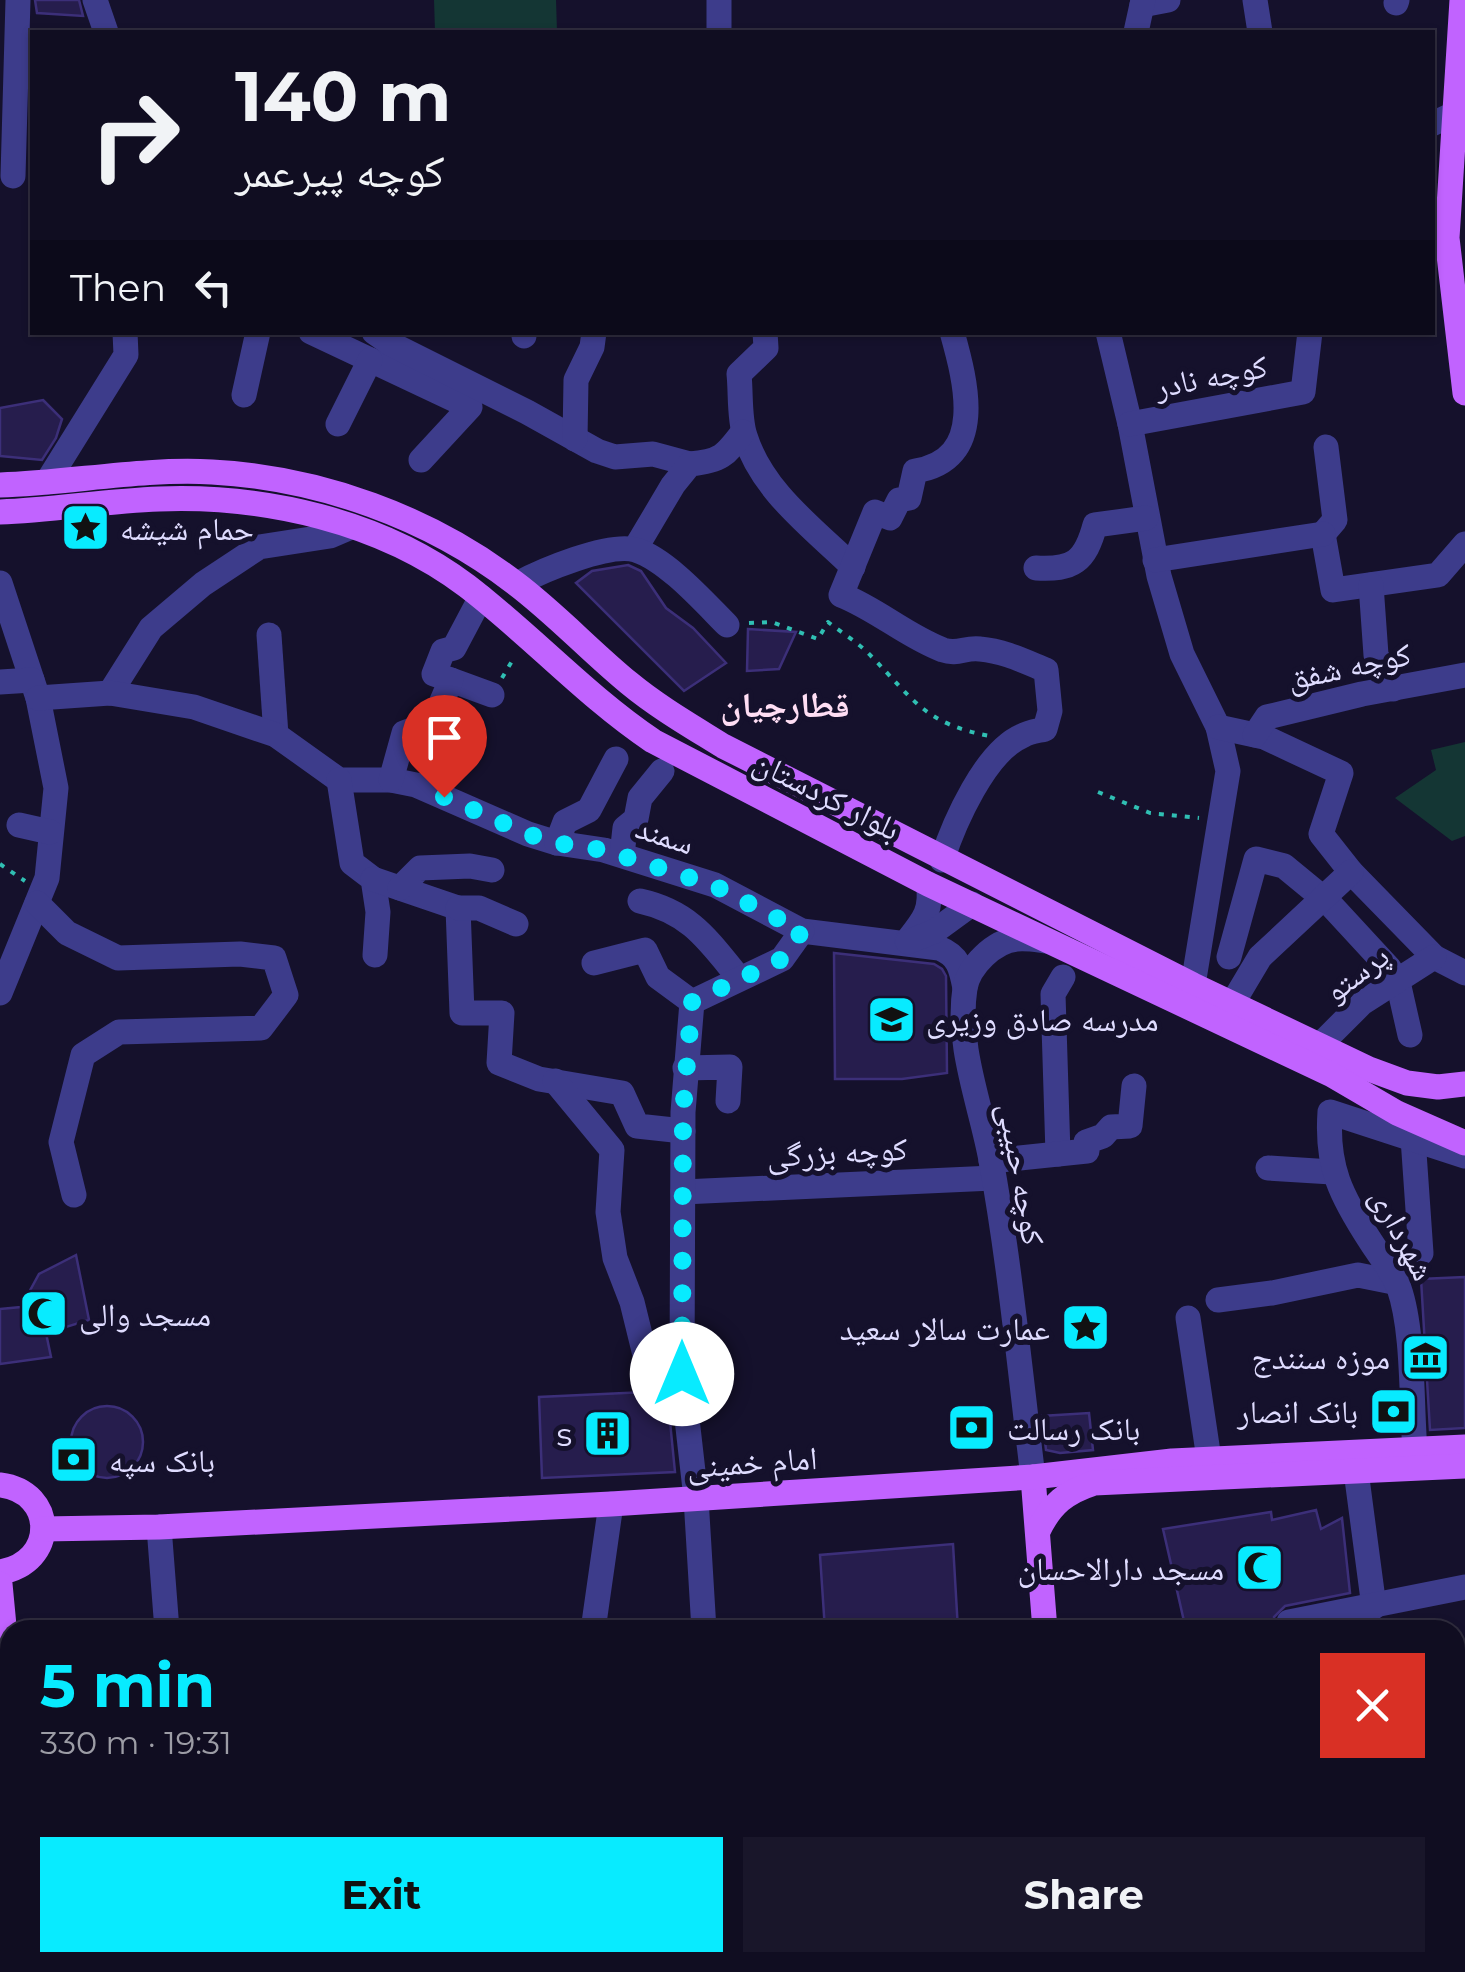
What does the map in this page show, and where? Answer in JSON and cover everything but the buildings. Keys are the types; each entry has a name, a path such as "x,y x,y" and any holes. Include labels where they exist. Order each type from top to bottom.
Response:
{"main road":[{"path":"1462,0 1461,80 1444,119 1447,238 1441,267 1465,394"},
{"name":"بلوار کردستان","path":"0,485 210,472 273,478 385,508 478,557 517,584 666,711 723,746 1193,986 1320,1045 1407,1083 1438,1087 1465,1084"},
{"name":"بلوار کردستان","path":"0,512 161,499 203,500 286,508 390,540 481,598 612,711 653,741 928,884 1465,1143"},
{"name":"امام خمینی","path":"43,1529 158,1527 611,1504 1033,1476 1209,1460 1465,1448"},
{"path":"1038,1531 1061,1497 1094,1483 1465,1466"},
{"path":"1033,1476 1044,1620"},
{"path":"0,1485 15,1487 35,1503 43,1529 34,1555 24,1564 0,1572"},
{"path":"0,1584 3,1620"}],"street":[{"path":"15,176 7,143 18,0"},
{"path":"95,0 105,30"},
{"path":"719,30 720,0"},
{"path":"1136,30 1142,3 1168,0"},
{"path":"1254,0 1260,30"},
{"path":"47,482 126,355 125,335"},
{"path":"244,394 257,335"},
{"path":"318,335 470,407 420,460"},
{"path":"379,335 574,440 614,457 652,454 690,464 714,462 725,456 743,432"},
{"path":"419,335 421,360"},
{"path":"574,440 576,380 594,335"},
{"path":"765,335 766,348 740,374 743,432 758,468 785,502 853,566"},
{"path":"942,860 966,804 998,754 1020,736 1044,729 1050,711 1046,670 1000,652 973,648 956,654 922,642 862,603 841,595 875,512 890,518 899,500 909,498 914,471 934,468 954,451 966,424 966,389 953,335"},
{"path":"1109,335 1155,560 1182,654 1218,727 1228,771 1193,986"},
{"name":"کوچه نادر","path":"1130,424 1303,392 1310,335"},
{"path":"338,424 370,360"},
{"path":"1155,560 1322,534 1335,520 1326,447"},
{"path":"635,549 690,464"},
{"path":"1036,568 1063,569 1080,558 1095,525 1146,518"},
{"path":"110,694 151,628 203,584 259,546 330,536 351,527"},
{"path":"1322,534 1333,590 1438,575 1465,544"},
{"path":"517,584 546,568 596,554 635,549 679,576 727,625"},
{"path":"0,584 35,689 56,788 46,878 31,892 0,994"},
{"path":"1371,586 1376,655 1393,689"},
{"path":"391,780 404,733 434,722 442,651 454,648 481,598"},
{"path":"269,635 276,734"},
{"name":"کوچه شفق","path":"1255,734 1268,717 1465,675"},
{"path":"442,677 492,695"},
{"path":"0,682 194,707 276,734 340,780 352,863 373,878 458,908 480,908 516,924"},
{"path":"1218,727 1255,734 1341,773 1321,834 1351,872 1434,957 1465,973"},
{"path":"556,843 566,822 589,810 616,759"},
{"path":"622,856 625,828 636,819 640,798 662,770"},
{"name":"سمند","path":"340,780 416,784 528,834 622,856 715,886 802,931 939,948 953,953 965,988"},
{"path":"19,825 50,832"},
{"path":"1232,1004 1256,859 1284,866 1324,899 1389,968 1398,982 1410,1035"},
{"path":"400,888 420,868 470,866 492,870"},
{"path":"1201,945 1240,964 1260,956 1351,872"},
{"path":"373,878 378,912 375,956"},
{"path":"904,944 928,916 928,884"},
{"path":"31,892 67,933 118,958 240,954 274,958 286,995 261,1028 118,1032 83,1055 61,1142 74,1195"},
{"path":"640,901 664,906 687,918 739,978"},
{"path":"904,944 935,931 972,904"},
{"path":"458,908 462,1013 502,1013 498,1064 554,1081 622,1093 636,1126 683,1131"},
{"path":"692,1002 782,959 802,931"},
{"path":"965,988 972,968 1008,942 1048,941"},
{"path":"594,963 645,950 658,977 692,1002"},
{"name":"پرستو","path":"1320,1045 1362,1003 1434,957"},
{"path":"1058,1154 1052,994 1063,977"},
{"name":"کوچه حبیبی","path":"965,988 965,1034 992,1169 1033,1476"},
{"path":"692,1002 683,1131 682,1374 696,1498 703,1620"},
{"path":"686,1068 730,1068 728,1101"},
{"path":"554,1081 612,1150 608,1212 615,1258 648,1362 682,1374"},
{"name":"کوچه بزرگی","path":"683,1192 992,1169 1087,1151 1086,1142 1103,1136 1111,1128 1130,1126 1134,1086"},
{"name":"شهرداری","path":"1413,1138 1370,1128 1330,1112 1332,1172 1359,1224 1398,1283 1405,1308 1415,1450"},
{"path":"1421,1252 1413,1138 1465,1156"},
{"path":"1268,1168 1332,1172"},
{"path":"1218,1300 1358,1275 1398,1283"},
{"path":"1188,1318 1209,1460"},
{"path":"1356,1471 1374,1607"},
{"path":"594,1620 611,1504"},
{"path":"158,1527 166,1620"},
{"path":"1300,1620 1465,1587"}],"path":[{"path":"727,625 772,622 818,639 828,622 869,653 924,712 962,731 1020,736"},
{"path":"492,695 520,648"},
{"path":"1098,792 1150,813 1222,820"},
{"path":"0,864 31,892"}],"green space":[{"path":"434,0 556,0 557,30 435,30"},
{"path":"1465,742 1465,836 1452,841 1395,798 1436,770 1431,750"}],"place":[{"name":"حمام شیشه","path":"85,528"},
{"name":"مدرسه صادق وزیری","path":"891,1019"},
{"name":"مسجد والی","path":"44,1314"},
{"name":"عمارت سالار سعید","path":"1085,1328"},
{"name":"موزه سنندج","path":"1425,1357"},
{"name":"بانک انصار","path":"1393,1411"},
{"name":"بانک رسالت","path":"972,1428"},
{"name":"s","path":"607,1434"},
{"name":"بانک سپه","path":"74,1460"},
{"name":"مسجد دارالاحسان","path":"1259,1568"}],"district":[{"name":"قطارچیان","path":"785,704"}],"route":[{"path":"444,797 528,834 556,843 604,850 715,886 802,931 782,959 692,1002 683,1112 682,1374"}]}
